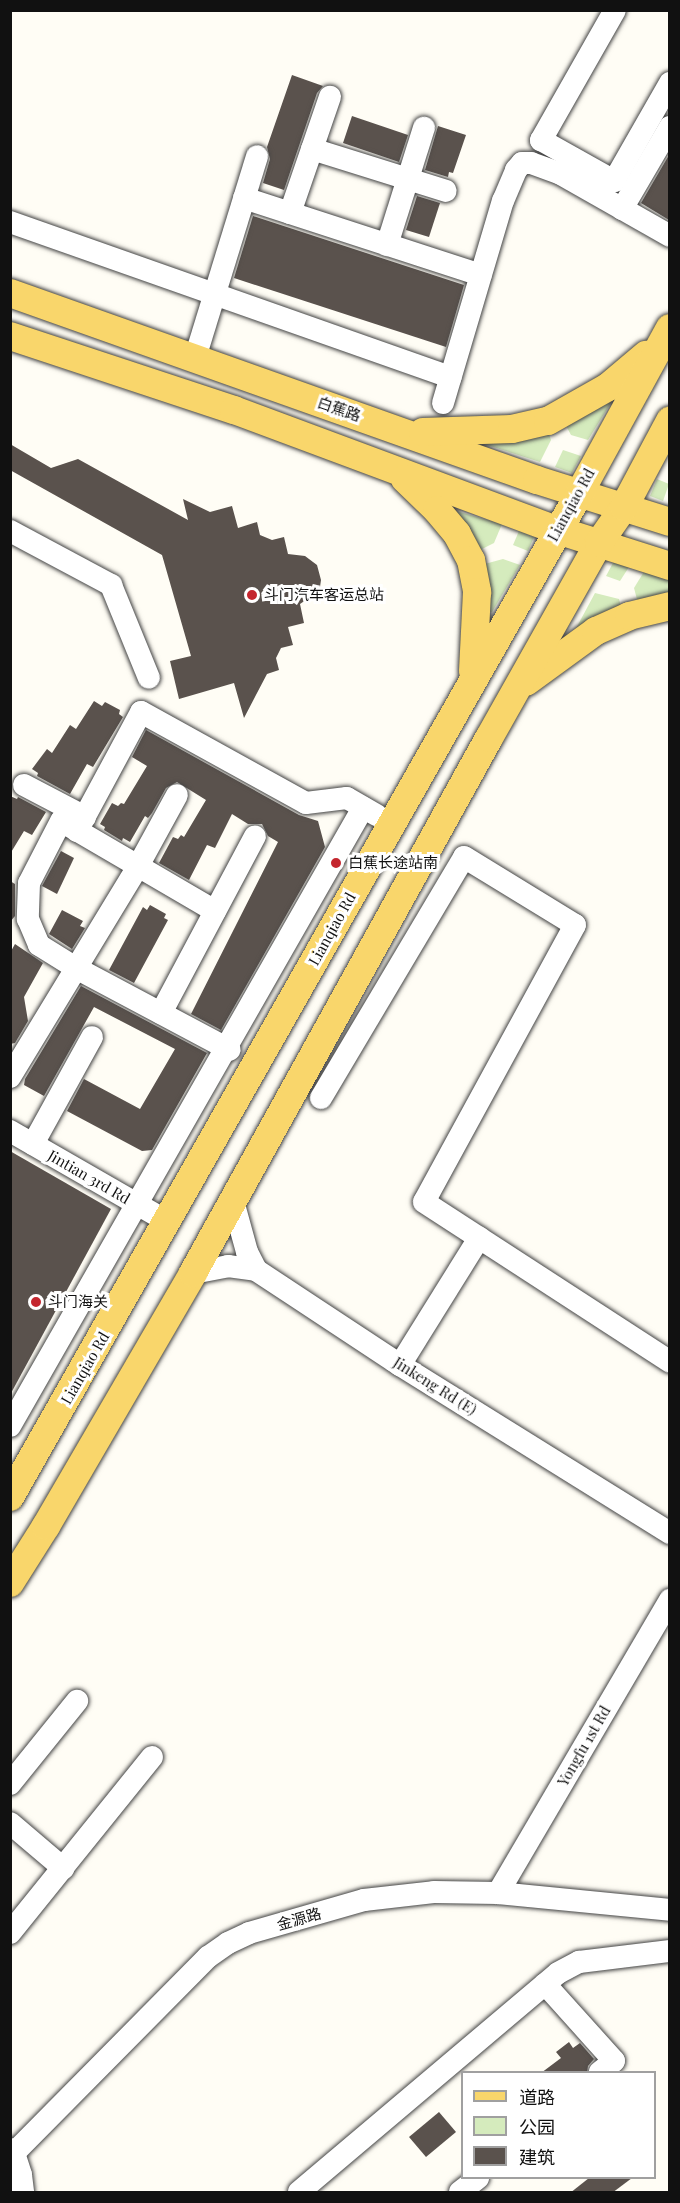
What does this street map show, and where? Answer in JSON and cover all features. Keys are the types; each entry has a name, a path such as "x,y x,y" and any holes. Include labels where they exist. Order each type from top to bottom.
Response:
{"main road":[{"name":"白蕉路","path":"10,293 579,494 669,522"},
{"path":"400,431 512,429 548,421 608,387 636,365 668,331"},
{"name":"Lianqiao Rd","path":"10,1497 579,494 668,331"},
{"path":"10,336 234,410 557,530 669,566"},
{"path":"10,1582 46,1526 193,1273 489,738 599,543 624,507 669,421"},
{"path":"388,467 415,487 437,510 466,548 471,560 476,576 477,623 471,685"},
{"path":"518,689 596,631 629,616 669,606"},
{"path":"452,718 489,738"}],"street":[{"path":"615,10 541,140 614,181 669,82"},
{"path":"290,213 330,97"},
{"path":"622,209 669,127"},
{"path":"387,245 424,128"},
{"path":"312,149 446,191"},
{"path":"195,358 257,156"},
{"path":"443,403 503,201 516,170 522,163 531,163 561,174 669,236"},
{"path":"244,198 481,275"},
{"path":"10,222 451,377"},
{"path":"10,531 111,585 149,678"},
{"path":"81,824 141,712 306,803 355,803 390,824"},
{"path":"24,785 81,824 137,868 215,911"},
{"path":"10,1077 137,868 177,795"},
{"path":"10,1426 137,1204 355,803"},
{"path":"81,824 61,821 29,883 28,919 39,945 76,968 230,1050"},
{"path":"161,1013 255,836"},
{"path":"321,1098 464,857 574,925 424,1202 669,1362"},
{"path":"33,1144 92,1036"},
{"name":"Jintian 3rd Rd","path":"10,1131 168,1222"},
{"path":"233,1201 247,1252 256,1270"},
{"path":"400,1365 479,1238"},
{"name":"Jinkeng Rd (E)","path":"193,1273 228,1266 256,1270 400,1365 669,1533"},
{"name":"Yongfu 1st Rd","path":"498,1893 669,1600"},
{"path":"10,1784 77,1701"},
{"path":"10,1933 152,1757"},
{"path":"10,1823 63,1868"},
{"name":"金源路","path":"13,2151 208,1957 228,1942 249,1933 364,1900 434,1892 498,1893 669,1910"},
{"path":"299,2193 558,1973 579,1962 669,1951"},
{"path":"545,1984 614,2061 602,2071"},
{"path":"13,2151 21,2175 23,2193"},
{"path":"460,2193 477,2179"}],"green space":[{"path":"614,398 588,440 571,435 564,422"},
{"path":"547,427 551,440 540,462 481,443"},
{"path":"563,450 581,456 572,473 555,467"},
{"path":"657,479 669,484 663,501 650,496"},
{"path":"449,509 502,524 494,543 476,552"},
{"path":"519,531 534,537 528,551 513,545"},
{"path":"503,559 520,565 492,612 487,611 481,565"},
{"path":"614,561 629,567 620,581 606,576"},
{"path":"645,570 669,578 669,597 638,603 634,588"},
{"path":"595,593 619,599 622,610 573,634"}],"building":[{"path":"292,75 323,86 317,93 284,190 263,183 270,159 267,147"},
{"path":"352,116 408,135 399,162 343,143"},
{"path":"438,126 466,135 453,173 449,172 448,177 425,170"},
{"path":"669,155 669,220 641,203"},
{"path":"417,196 440,203 429,237 406,230"},
{"path":"253,216 464,285 446,347 234,278"},
{"path":"10,444 51,468 78,459 188,520 183,499 210,512 232,506 238,528 257,522 260,535 272,540 284,537 288,554 305,556 317,565 321,580 320,587 316,593 300,604 304,623 288,627 293,645 281,648 276,658 279,670 267,674 244,718 234,683 179,699 170,661 191,656 162,555 10,470"},
{"path":"94,701 102,706 105,702 120,710 119,714 123,717 93,767 87,764 70,794 37,776 38,773 32,769 47,749 52,753 70,725 76,729"},
{"path":"146,730 299,815 318,821 325,847 221,1030 191,1014 278,842 268,836 262,824 248,824 232,814 215,848 207,845 189,880 159,863 173,837 178,839 181,835 184,837 206,800 177,782 166,788 152,813 148,818 145,816 130,842 123,838 122,841 104,830 105,827 100,824 112,803 118,806 121,803 124,804 147,766 132,757"},
{"path":"10,796 17,799 18,797 46,812 32,835 24,831 10,854"},
{"path":"61,851 74,858 57,894 42,886"},
{"path":"10,881 15,884 15,916 10,922"},
{"path":"150,905 166,914 164,918 168,920 134,983 109,970 143,907 147,910"},
{"path":"62,910 83,921 80,926 85,928 72,949 49,934"},
{"path":"15,944 43,963 24,997 28,1021 15,1043 10,1044 10,953"},
{"path":"81,986 207,1053 152,1150 142,1151 67,1111 84,1079 140,1109 175,1049 94,1007 44,1096 24,1085 25,1079"},
{"name":"斗门海关","path":"10,1151 111,1209 10,1395"},
{"path":"569,2042 573,2048 580,2043 594,2059 588,2066 587,2071 544,2071 561,2058 556,2052"},
{"path":"439,2112 456,2132 426,2157 409,2137"},
{"path":"588,2179 631,2179 612,2193 570,2193"}],"place":[{"name":"斗门汽车客运总站","path":"252,595"},
{"name":"白蕉长途站南","path":"336,863"},
{"name":"斗门海关","path":"36,1302"}]}
